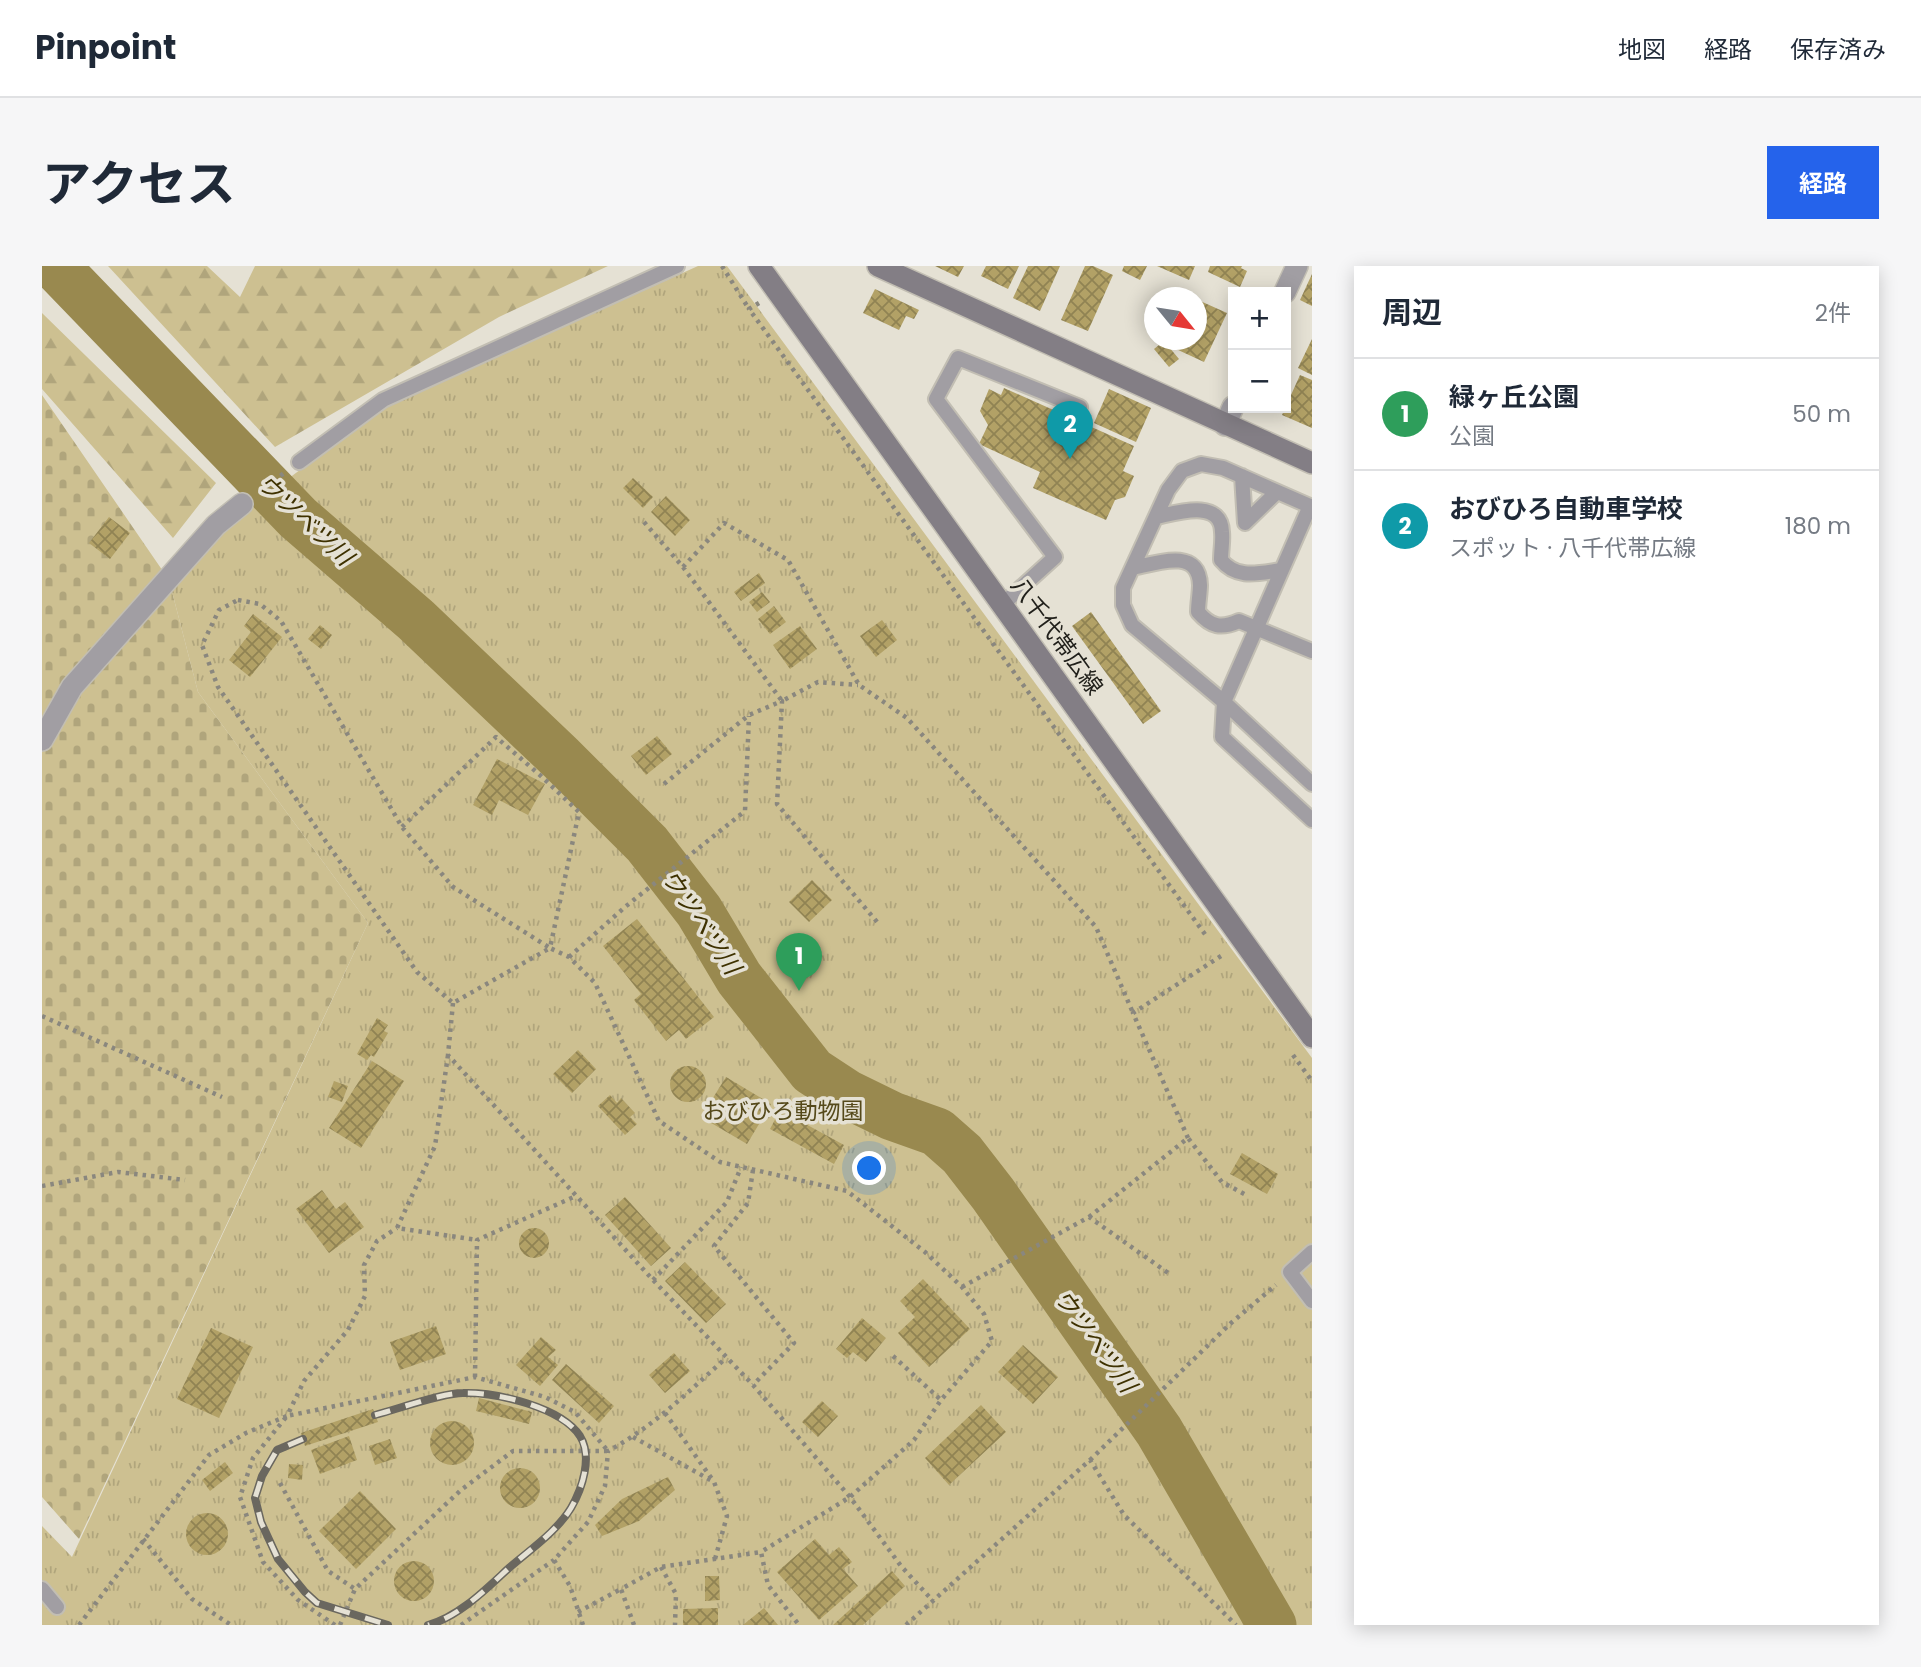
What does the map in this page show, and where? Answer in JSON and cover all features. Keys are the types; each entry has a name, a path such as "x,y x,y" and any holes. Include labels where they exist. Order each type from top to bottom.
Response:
{"main road":[{"name":"八千代帯広線","path":"759,266 1312,1037"},
{"path":"878,266 1229,416 1312,463"}],"street":[{"path":"1287,287 1297,266"},
{"path":"42,740 72,687 216,525 242,504"}],"lane":[{"path":"299,462 383,400 677,266"},
{"path":"1002,605 1055,557 936,399 958,358 1080,407"},
{"path":"1312,784 1224,702 1132,625 1123,605 1123,588 1168,491 1182,471 1201,464 1223,468 1311,506 1224,702 1222,737 1312,820"},
{"path":"1242,476 1245,523 1277,492"},
{"path":"1156,517 1208,510 1218,518 1223,529 1221,560 1228,569 1241,575 1282,570"},
{"path":"1133,568 1178,559 1191,564 1198,572 1198,612 1205,620 1214,626 1227,627 1240,621 1312,651"},
{"path":"1312,1252 1290,1272 1312,1301"},
{"path":"42,1589 57,1607"}],"path":[{"path":"722,266 749,309 1213,945"},
{"path":"749,309 778,292"},
{"path":"242,504 299,462"},
{"path":"643,522 683,567 782,701 777,804 878,923"},
{"path":"683,567 724,523 788,560 859,685 907,718 1096,927 1188,1138 1222,1182 1246,1195"},
{"path":"453,1003 417,972 218,687 202,645 219,610 238,600 260,604 281,621 402,827 453,887 550,948 569,957 595,983 659,1121 720,1162 847,1191 925,1252 962,1287 984,1314 992,1341 941,1400 914,1440 850,1497 761,1552 661,1567 578,1612"},
{"path":"664,783 749,715 818,681 859,685"},
{"path":"569,957 645,891 745,811 749,715"},
{"path":"402,827 496,737 579,811 550,948 453,1003"},
{"path":"1133,1013 1221,956 1228,966"},
{"path":"453,1003 435,1146 397,1228 377,1241 364,1265 365,1296 348,1330 304,1381 287,1416 253,1458 240,1497 263,1562 298,1600 338,1625 355,1589 461,1490 513,1451 608,1451 633,1437 665,1413 726,1358"},
{"path":"42,1016 222,1097"},
{"path":"1289,1049 1312,1081"},
{"path":"448,1055 653,1280 753,1385 850,1497 901,1566 933,1601"},
{"path":"962,1287 1089,1217 1188,1138"},
{"path":"653,1280 727,1202 741,1167"},
{"path":"752,1170 748,1203 713,1246 794,1343 753,1385"},
{"path":"42,1186 118,1172 185,1180"},
{"path":"397,1228 477,1240 576,1196"},
{"path":"1089,1217 1171,1275"},
{"path":"475,1377 477,1240"},
{"path":"906,1625 1090,1460 1231,1323 1290,1272"},
{"path":"892,1356 941,1400"},
{"path":"79,1625 209,1455 246,1433 287,1416 475,1377 545,1397 575,1412 608,1451 605,1486 588,1522 554,1560 461,1625"},
{"path":"665,1413 714,1482 727,1516 715,1559"},
{"path":"633,1437 714,1482"},
{"path":"1090,1460 1124,1515 1236,1625"},
{"path":"279,1483 328,1571 355,1589"},
{"path":"144,1539 192,1600 231,1625"},
{"path":"761,1552 768,1585 799,1625"},
{"path":"554,1560 569,1586 583,1625"},
{"path":"661,1567 676,1594 675,1625"},
{"path":"621,1589 634,1625"}],"green space":[{"path":"108,266 207,266 240,297 255,266 608,266 499,317 275,447"},
{"name":"おびひろ動物園","path":"698,266 727,266 1312,1058 1312,1625 42,1625 42,1526 72,1557 368,923 198,692 169,580 216,532 385,407"},
{"path":"42,313 216,483 173,538 42,389"},
{"path":"42,395 169,580 198,692 368,923 79,1539 42,1497"}],"building":[{"path":"935,266 964,266 958,277"},
{"path":"986,266 1019,266 1008,289 981,276"},
{"path":"1028,266 1060,266 1040,311 1013,298"},
{"path":"1085,266 1093,266 1113,275 1088,331 1061,320"},
{"path":"1124,266 1147,266 1140,280 1122,271"},
{"path":"1157,266 1195,266 1189,280"},
{"path":"1210,266 1242,266 1241,268 1247,271 1240,287 1208,272"},
{"path":"1312,274 1312,306 1300,300"},
{"path":"875,289 919,310 914,319 906,316 899,330 863,313"},
{"path":"1207,304 1227,313 1204,362 1178,350 1207,350"},
{"path":"1312,339 1312,375 1298,368"},
{"path":"1155,350 1172,350 1179,359 1169,367"},
{"path":"1300,375 1312,380 1312,428 1282,415 1291,413 1291,395"},
{"path":"1004,388 1134,446 1123,471 1134,476 1125,497 1115,500 1106,520 1033,488 1040,472 979,444 988,425 980,411 989,389 1001,395"},
{"path":"1109,389 1151,408 1136,442 1094,423"},
{"path":"633,478 653,497 643,508 623,488"},
{"path":"666,496 690,520 675,536 651,512"},
{"path":"109,517 130,533 110,559 89,543"},
{"path":"759,573 765,583 741,601 734,592"},
{"path":"762,592 770,602 757,612 749,602"},
{"path":"774,606 786,622 770,634 758,619"},
{"path":"1091,612 1161,711 1143,724 1072,626"},
{"path":"253,614 282,637 250,677 229,660 251,632 244,626"},
{"path":"882,620 897,640 876,657 860,636"},
{"path":"320,625 332,635 321,649 308,639"},
{"path":"800,626 817,649 790,669 773,645"},
{"path":"657,736 672,754 646,775 631,756"},
{"path":"497,759 545,784 528,815 499,800 492,815 473,805"},
{"path":"812,880 832,900 809,922 789,902"},
{"path":"637,919 714,1017 686,1039 679,1030 666,1041 634,1000 641,994 603,946"},
{"path":"377,1018 388,1025 384,1031 388,1033 374,1057 371,1055 367,1060 357,1054"},
{"path":"578,1050 596,1069 572,1093 553,1074"},
{"path":"372,1061 404,1081 361,1148 329,1128"},
{"path":"688,1066 701,1071 706,1084 701,1097 688,1102 675,1097 670,1084 675,1071"},
{"path":"726,1077 771,1104 747,1144 701,1117"},
{"path":"334,1081 348,1086 342,1102 328,1097"},
{"path":"610,1095 617,1103 621,1098 635,1113 630,1117 637,1124 625,1135 598,1106"},
{"path":"780,1110 844,1145 834,1164 770,1129"},
{"path":"1242,1153 1278,1174 1267,1194 1230,1174"},
{"path":"322,1190 336,1209 345,1202 364,1227 329,1253 296,1209"},
{"path":"625,1197 671,1248 651,1266 605,1215"},
{"path":"534,1228 545,1232 549,1243 545,1254 534,1258 523,1254 519,1243 523,1232"},
{"path":"685,1262 726,1304 706,1323 665,1281"},
{"path":"923,1279 970,1329 929,1367 898,1333 915,1317 900,1301"},
{"path":"862,1318 886,1338 866,1362 853,1352 847,1358 836,1349"},
{"path":"436,1326 446,1354 400,1370 390,1342"},
{"path":"211,1328 253,1347 219,1418 177,1399"},
{"path":"541,1337 556,1350 548,1357 558,1365 540,1386 516,1365"},
{"path":"1023,1345 1058,1377 1033,1404 998,1372"},
{"path":"674,1353 690,1371 665,1393 649,1375"},
{"path":"566,1364 614,1406 599,1423 552,1380"},
{"path":"479,1398 532,1412 529,1424 476,1411"},
{"path":"822,1401 838,1416 818,1437 802,1422"},
{"path":"981,1405 1006,1432 949,1485 925,1458"},
{"path":"373,1409 378,1422 305,1446 301,1433"},
{"path":"452,1421 461,1422 468,1427 473,1434 473,1452 468,1459 461,1464 452,1465 443,1464 436,1459 431,1452 430,1443 431,1434 436,1427 443,1422"},
{"path":"349,1436 357,1460 320,1474 311,1450"},
{"path":"390,1439 397,1458 375,1465 369,1446"},
{"path":"225,1462 233,1473 210,1491 202,1480"},
{"path":"289,1464 303,1465 302,1480 288,1478"},
{"path":"520,1468 528,1469 534,1474 539,1480 539,1496 534,1502 528,1507 520,1508 512,1507 506,1502 501,1496 500,1488 501,1480 506,1474 512,1469"},
{"path":"668,1477 675,1490 639,1521 602,1536 595,1525 622,1499"},
{"path":"360,1491 396,1529 356,1569 319,1531"},
{"path":"207,1513 222,1519 228,1534 222,1549 207,1555 192,1549 186,1534 192,1519"},
{"path":"815,1539 829,1555 839,1547 852,1562 843,1569 858,1586 819,1620 777,1572"},
{"path":"414,1561 428,1567 434,1581 428,1595 414,1601 400,1595 394,1581 400,1567"},
{"path":"892,1571 905,1586 863,1625 833,1625"},
{"path":"705,1576 719,1576 720,1600 705,1601"},
{"path":"718,1608 718,1625 683,1625 683,1609"},
{"path":"764,1608 778,1625 743,1625"}],"waterway":[{"name":"ウツベツ川","path":"55,266 298,518 416,620 647,844 699,911 739,978 812,1071 847,1094 892,1116 937,1132 962,1154 1159,1431 1272,1625"}],"railway":[{"path":"375,1415 454,1394 493,1395 527,1403 558,1417 571,1426 584,1444 586,1463 579,1492 559,1524 472,1601 451,1616 428,1625"},
{"path":"303,1439 277,1450 262,1476 255,1498 261,1522 278,1559 317,1603 388,1625"}],"place":[{"name":"おびひろ自動車学校","path":"1070,459"},
{"name":"緑ヶ丘公園","path":"799,991"}]}
